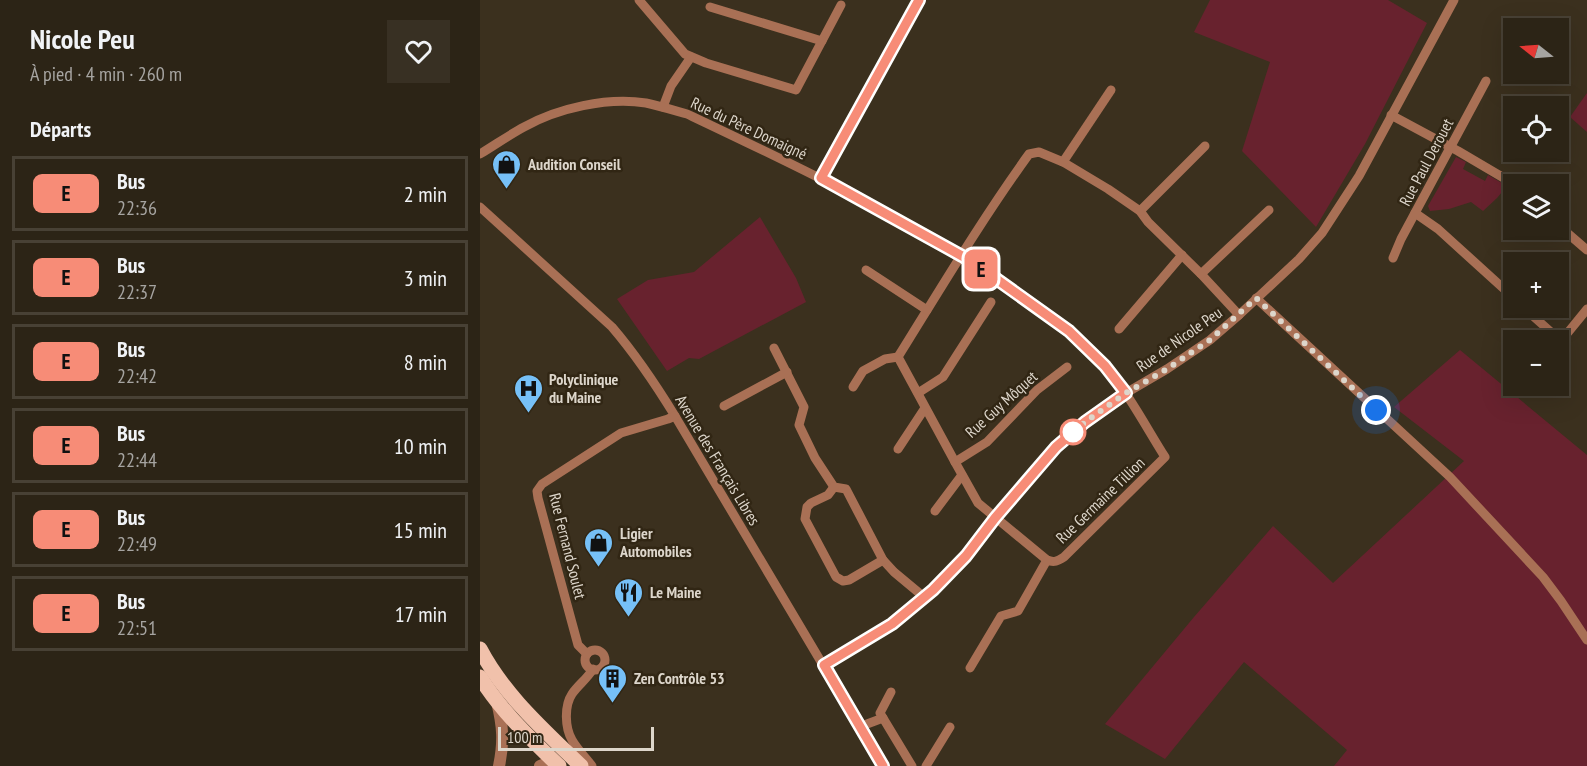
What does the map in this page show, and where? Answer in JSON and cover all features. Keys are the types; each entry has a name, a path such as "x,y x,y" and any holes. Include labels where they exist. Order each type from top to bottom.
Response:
{"main road":[{"path":"480,649 514,698 581,766"},
{"path":"480,677 522,730 558,765"}],"street":[{"path":"639,0 685,54 706,63 796,90 841,5"},
{"path":"821,178 919,0"},
{"name":"Rue de Nicole Peu","path":"824,665 892,624 924,597 966,556 995,518 1056,447 1085,422 1210,340 1299,259 1322,233 1366,164 1454,0"},
{"path":"710,7 822,41"},
{"path":"663,107 671,86 691,57"},
{"name":"Rue Paul Derouet","path":"1394,258 1401,239 1486,81"},
{"path":"1063,162 1111,90"},
{"name":"Rue du Père Domaigné","path":"480,154 525,126 560,112 589,105 643,103 687,114 821,178 962,256 1069,331 1105,366 1126,393"},
{"path":"1391,115 1503,178"},
{"path":"1140,211 1205,146"},
{"path":"854,387 862,371 885,359 898,357 978,227 1029,154 1039,152 1063,162 1140,211 1239,315"},
{"name":"Avenue des Français Libres","path":"480,207 612,327 635,356 675,416 883,766"},
{"path":"1201,274 1269,210"},
{"path":"1415,213 1438,229 1503,288"},
{"path":"1569,234 1587,250"},
{"path":"1119,329 1182,255"},
{"path":"866,270 927,310"},
{"path":"1256,298 1450,477 1543,577 1587,640"},
{"path":"918,393 943,376 991,302"},
{"path":"1569,332 1587,309"},
{"path":"1534,318 1547,330"},
{"path":"774,348 804,407 799,425 815,458 834,487 846,489 883,560 924,597"},
{"name":"Rue Guy Môquet","path":"898,357 978,503 995,518"},
{"name":"Rue Guy Môquet","path":"954,462 987,442 1037,390 1066,367"},
{"path":"724,406 787,372"},
{"name":"Rue Germaine Tillion","path":"995,518 1047,560 1058,561 1064,557 1165,458 1126,393"},
{"path":"898,449 925,408"},
{"name":"Rue Fernand Soulet","path":"592,669 585,663 586,654 578,645 537,491 542,484 621,434 675,416"},
{"path":"935,511 962,475"},
{"path":"834,487 828,495 807,507 805,519 836,577 849,580 883,560"},
{"path":"970,668 1002,616 1018,611 1047,560"},
{"path":"586,654 592,650 601,652 604,655 603,665 598,669 592,669 588,677 576,688 570,697 567,718 571,739 592,766"},
{"path":"891,692 880,713 912,766"},
{"path":"497,701 503,736 499,766"},
{"path":"861,728 883,718"},
{"path":"926,766 950,727"},
{"path":"540,766 547,763 558,765"}],"shaded area":[{"path":"1210,0 1388,0 1427,23 1365,144 1316,227 1242,151 1270,62 1194,32"},
{"path":"1587,93 1587,132 1570,117"},
{"path":"1456,157 1466,162 1463,169 1485,181 1488,175 1503,184 1503,191 1483,211 1471,202 1449,209 1430,211 1428,206"},
{"path":"760,217 796,278 806,302 699,359 689,358 667,371 617,299 648,280 694,272"},
{"path":"1460,350 1503,386 1503,396 1516,396 1587,455 1587,766 1334,766 1347,750 1244,662 1165,759 1105,724 1273,526 1333,583 1464,461 1394,407"}],"bus line":[{"name":"E","path":"883,766 824,665 892,624 933,590 966,556 995,518 1056,447 1085,422 1126,393 1105,366 1069,331 988,273 962,256 821,178 919,0"}],"place":[{"name":"Audition Conseil","path":"507,190"},
{"name":"Polyclinique du Maine","path":"528,414"},
{"name":"Ligier Automobiles","path":"599,568"},
{"name":"Le Maine","path":"629,618"},
{"name":"Zen Contrôle 53","path":"613,704"}],"route":[{"path":"1073,432 1070,435 1126,393 1210,340 1256,298 1376,410"}]}
